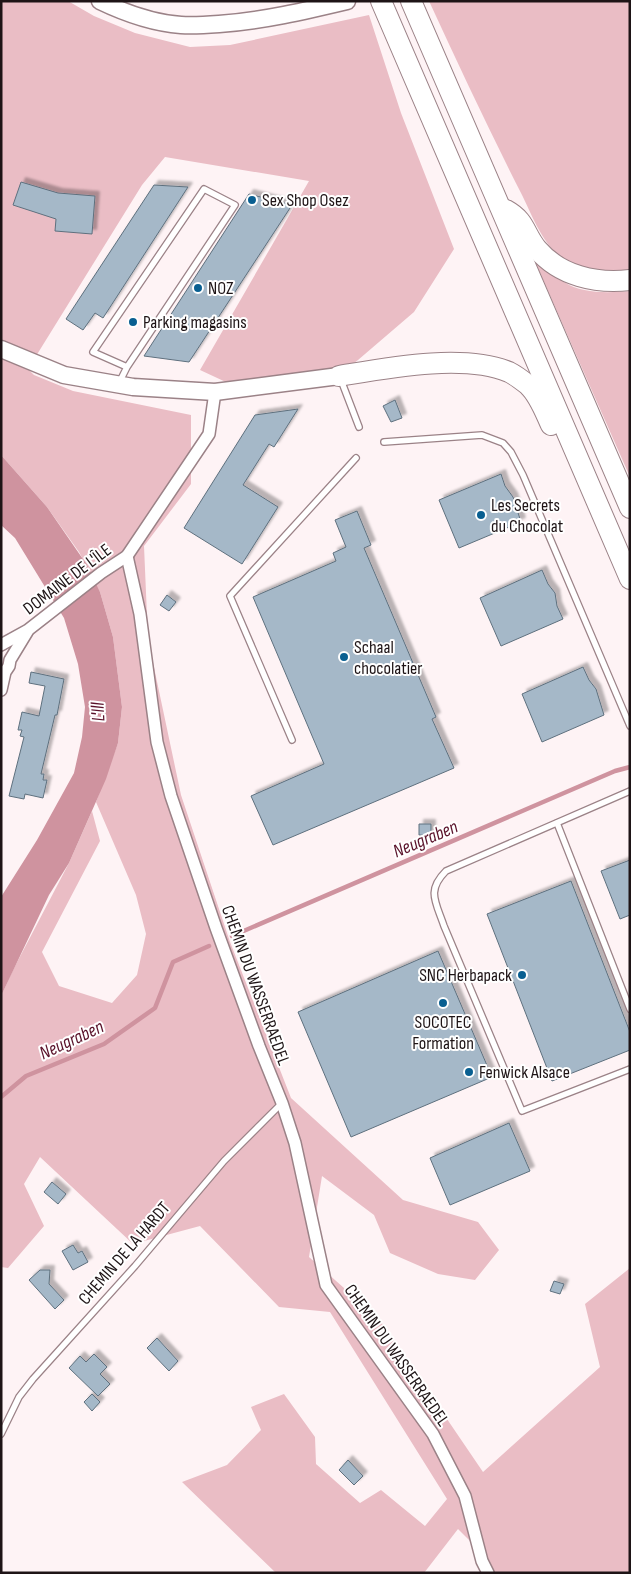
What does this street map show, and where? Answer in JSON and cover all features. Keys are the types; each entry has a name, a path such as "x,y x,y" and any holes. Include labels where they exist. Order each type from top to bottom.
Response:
{"highway":[{"path":"381,1 630,579"},
{"path":"411,1 630,508"},
{"path":"500,207 518,217 538,250 571,274 594,280 615,282 630,280"},
{"path":"339,376 432,363 457,363 511,372 529,386 553,429 575,449"}],"street":[{"path":"100,1 159,22 182,26 235,23 284,15 342,2"},
{"path":"1,349 64,376 133,387 215,392 339,376"},
{"path":"127,556 209,434 215,392"},
{"name":"DOMAINE DE L'ÎLE","path":"10,660 8,654 1,646 49,615 101,573 127,556"},
{"name":"CHEMIN DU WASSERRAEDEL","path":"127,556 140,614 157,742 170,796 219,937 282,1103 295,1143 326,1285 433,1434 465,1496 482,1561 488,1573"},
{"name":"DOMAINE DE L'ÎLE","path":"1,690 3,673 9,666 10,660 28,630"}],"lane":[{"path":"118,385 126,368 235,204 204,188 94,352 126,368"},
{"path":"339,376 359,427"},
{"path":"384,442 482,435 503,444 511,452 523,475 630,726"},
{"path":"292,740 230,596 356,458"},
{"path":"630,792 446,871 436,880 433,894 444,926 522,1111 630,1069"},
{"path":"557,823 630,1010"},
{"name":"CHEMIN DE LA HARDT","path":"1,1434 19,1397 33,1379 135,1266 224,1161 282,1103"}],"shaded area":[{"path":"1,1 68,1 94,16 135,33 190,47 230,45 369,15 401,113 454,249 414,312 332,380 243,390 200,370 309,181 165,157 142,185 28,369 34,375 73,391 191,415 191,484 144,546 148,639 181,795 230,942 291,1098 403,1200 478,1222 499,1250 475,1280 438,1274 390,1253 374,1215 322,1176 309,1257 379,1319 483,1472 600,1367 585,1304 630,1268 630,1573 494,1573 489,1560 458,1529 424,1573 276,1573 182,1482 227,1465 261,1430 251,1407 284,1394 315,1437 316,1464 360,1503 381,1490 425,1526 447,1499 330,1312 279,1307 200,1226 133,1244 40,1157 24,1184 44,1226 8,1268 1,1267 1,996 69,863 92,811 100,841 42,952 59,986 112,1003 137,975 146,934 136,895 96,802 118,743 122,707 113,637 100,592 79,552 47,507 1,455"},
{"path":"429,1 630,1 630,270 602,272 574,265 558,255 546,242 497,146"},
{"path":"533,257 560,279 579,289 605,292 630,291 630,477"}],"water":[{"name":"L'Ill","path":"1,455 47,507 87,565 100,592 113,637 122,707 118,743 106,779 69,863 49,895 1,996 1,897 37,840 74,773 82,737 85,707 78,664 64,618 15,538 1,525"}],"building":[{"path":"21,182 58,193 95,196 92,234 55,231 56,219 13,205"},
{"path":"154,185 188,187 103,318 95,313 83,330 66,319"},
{"path":"249,194 292,205 189,362 144,356"},
{"path":"395,400 402,418 391,422 383,406"},
{"path":"298,409 274,447 269,444 243,485 278,507 242,564 184,528 255,415"},
{"name":"Les Secrets du Chocolat","path":"501,474 505,486 513,497 521,522 459,548 439,500"},
{"name":"Schaal chocolatier","path":"357,511 371,545 364,548 436,717 432,719 454,768 273,845 251,796 324,764 253,597 336,561 333,553 346,547 335,520"},
{"path":"542,570 548,584 555,593 557,606 563,619 501,646 480,598"},
{"path":"167,595 176,602 169,611 160,605"},
{"path":"583,667 596,689 604,715 542,742 522,694"},
{"path":"31,672 64,679 57,715 55,715 41,774 44,774 43,780 47,780 43,798 25,794 24,799 9,796 24,737 20,736 22,730 18,730 22,712 39,716 45,686 29,683"},
{"path":"419,824 431,824 431,836 419,835"},
{"path":"630,860 630,915 620,919 601,871"},
{"path":"571,881 630,1032 630,1050 552,1081 487,914"},
{"path":"438,951 492,1077 351,1137 298,1012"},
{"path":"509,1123 530,1171 450,1205 430,1158"},
{"path":"52,1182 66,1194 58,1204 44,1192"},
{"path":"73,1245 78,1253 82,1251 88,1262 73,1270 62,1251"},
{"path":"40,1270 50,1270 49,1284 64,1300 55,1309 29,1280"},
{"path":"554,1281 564,1284 560,1294 550,1291"},
{"path":"157,1338 178,1361 169,1371 147,1348"},
{"path":"94,1354 107,1367 100,1374 110,1384 98,1396 69,1368 80,1356 86,1362"},
{"path":"92,1394 100,1402 92,1411 84,1402"},
{"path":"348,1460 363,1476 354,1485 339,1470"}],"waterway":[{"name":"Neugraben","path":"232,936 615,771 630,767"},
{"name":"Neugraben","path":"1,1097 26,1076 104,1044 155,1008 173,962 209,946"}],"place":[{"name":"Sex Shop Osez","path":"252,200"},
{"name":"NOZ","path":"198,288"},
{"name":"Parking magasins","path":"133,322"},
{"name":"Les Secrets du Chocolat","path":"481,515"},
{"name":"Schaal chocolatier","path":"344,657"},
{"name":"SNC Herbapack","path":"522,975"},
{"name":"SOCOTEC Formation","path":"443,1003"},
{"name":"Fenwick Alsace","path":"469,1072"}]}
